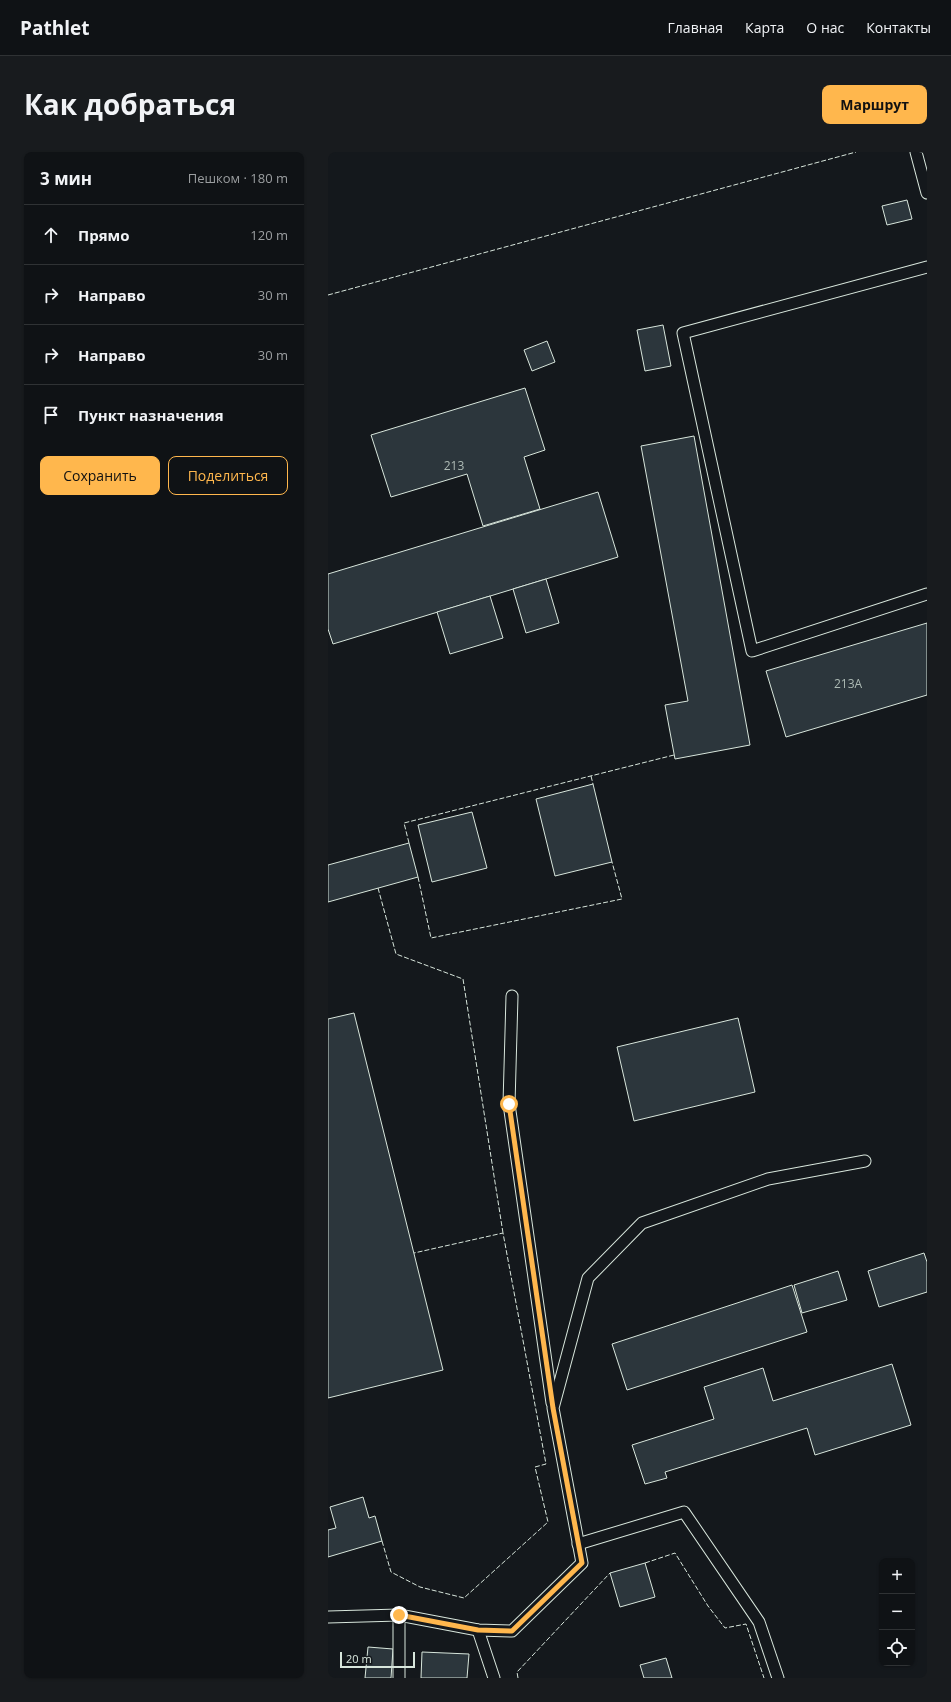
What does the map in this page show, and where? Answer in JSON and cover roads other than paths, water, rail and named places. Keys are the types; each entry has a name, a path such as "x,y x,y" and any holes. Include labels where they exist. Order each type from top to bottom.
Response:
{"lane":[{"path":"916,152 927,193"},
{"path":"927,267 683,333 752,650 927,594"},
{"path":"328,1617 399,1615 478,1630 512,1631 582,1563 553,1408 509,1104 512,996"},
{"path":"553,1408 588,1278 642,1223 768,1179 865,1161"},
{"path":"578,1544 684,1512 759,1622 778,1678"},
{"path":"399,1615 399,1678"},
{"path":"478,1630 494,1678"}]}
